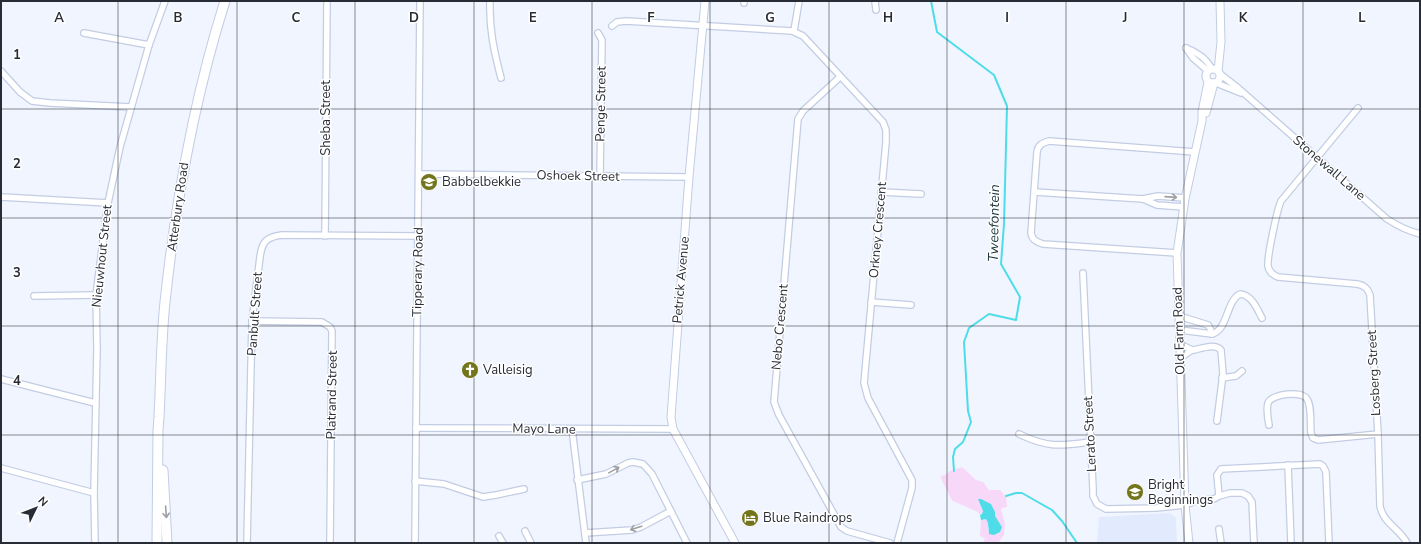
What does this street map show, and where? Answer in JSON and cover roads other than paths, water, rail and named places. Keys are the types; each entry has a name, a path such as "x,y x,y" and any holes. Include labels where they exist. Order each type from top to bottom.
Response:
{"main road":[{"name":"Atterbury Road","path":"157,543 158,430 160,417 165,303 182,172 206,62 225,1"},
{"name":"Atterbury Road","path":"160,417 168,543"}],"street":[{"name":"Nieuwhout Street","path":"95,543 94,493 97,349 96,295 108,203 120,147 149,45 165,1"},
{"name":"Sheba Street","path":"325,236 327,1"},
{"name":"Tipperary Road","path":"415,543 420,1"},
{"path":"490,1 490,29 501,78"},
{"name":"Petrick Avenue","path":"705,1 671,417 673,429 735,543"},
{"path":"794,32 799,1"},
{"path":"875,1 876,10"},
{"path":"1214,71 1221,42 1220,1"},
{"path":"612,26 617,22 626,21 703,25"},
{"name":"Orkney Crescent","path":"703,25 782,30 794,32 803,36 886,127 887,137 871,302 865,388 868,398 909,472 912,482 897,543"},
{"path":"84,33 149,45"},
{"name":"Penge Street","path":"598,33 602,40 600,176"},
{"path":"1,71 20,92 32,101 41,103 131,107"},
{"path":"1214,71 1220,79 1213,83 1205,75 1214,71"},
{"name":"Stonewall Lane","path":"1214,71 1238,88 1387,219 1403,229 1420,234"},
{"name":"Nebo Crescent","path":"840,77 803,111 798,119 774,402 779,415 841,527 847,531 890,543"},
{"name":"Stonewall Lane","path":"1213,83 1244,94"},
{"name":"Old Farm Road","path":"1188,543 1185,505 1177,253 1183,207 1202,121 1204,105 1213,83"},
{"path":"1317,158 1358,108"},
{"path":"1177,253 1043,244 1036,242 1031,233 1037,150 1039,145 1044,142 1055,142 1195,152"},
{"name":"Losberg Street","path":"1317,158 1284,197 1279,206 1268,264 1269,269 1274,275 1283,278 1361,285 1368,290 1370,295 1378,434 1380,510 1387,522 1402,535 1407,543"},
{"name":"Oshoek Street","path":"419,174 690,177"},
{"path":"881,192 921,194"},
{"path":"1035,192 1143,199 1158,196 1185,198"},
{"path":"1,197 108,203"},
{"path":"1143,199 1157,205 1183,207"},
{"name":"Panbult Street","path":"247,543 252,321 261,250 264,243 272,237 282,235 418,236"},
{"name":"Lerato Street","path":"1083,273 1090,442 1094,496 1097,504 1101,507 1113,509 1185,505"},
{"path":"1180,330 1212,334 1215,333 1221,326 1233,299 1240,294 1249,297 1262,318"},
{"path":"34,296 96,295"},
{"path":"871,302 911,305"},
{"path":"1179,316 1208,325 1212,334"},
{"name":"Platrand Street","path":"252,321 322,322 330,327 332,331 330,543"},
{"path":"1180,344 1192,350 1180,358"},
{"path":"1194,350 1214,346 1220,348 1222,355 1222,378 1217,421"},
{"path":"1222,378 1236,376 1242,371"},
{"path":"1,379 95,403"},
{"path":"1268,425 1268,404 1270,400 1278,396 1298,394 1304,395 1308,399 1311,433 1315,439 1324,440 1378,434"},
{"name":"Mayo Lane","path":"416,428 673,429"},
{"path":"572,429 577,480 586,543"},
{"path":"1019,434 1039,443 1048,445 1068,445 1090,442"},
{"path":"577,480 606,474 628,463 639,462 648,468 652,474 687,543"},
{"path":"1219,496 1217,475 1221,469 1288,466 1316,463 1322,465 1325,470 1329,543"},
{"path":"1288,466 1291,543"},
{"path":"1,468 94,493"},
{"path":"415,481 444,484 483,497 496,496 524,489"},
{"path":"1185,505 1196,501 1214,499 1219,496 1238,492 1248,496 1252,502 1254,543"},
{"path":"585,533 632,530 641,527 671,511"},
{"path":"1219,529 1220,543"},
{"path":"525,531 531,543"},
{"path":"499,536 502,543"}],"water":[{"path":"978,499 991,504 995,512 995,516 1002,527 1000,532 994,535 989,534 986,519 981,520 980,515 983,511"}],"waterway":[{"name":"Tweefontein","path":"931,1 937,32 994,75 1007,106 1004,224 1001,264 1020,297 1016,320 989,314 969,328 964,342 968,411 971,422 963,442 955,449 953,457 954,471"},
{"path":"1006,496 1022,493 1052,510 1062,521 1077,543"}],"place":[{"name":"Babbelbekkie","path":"429,182"},
{"name":"Valleisig","path":"470,370"},
{"name":"Bright Beginnings","path":"1135,492"},
{"name":"Blue Raindrops","path":"750,518"}]}
